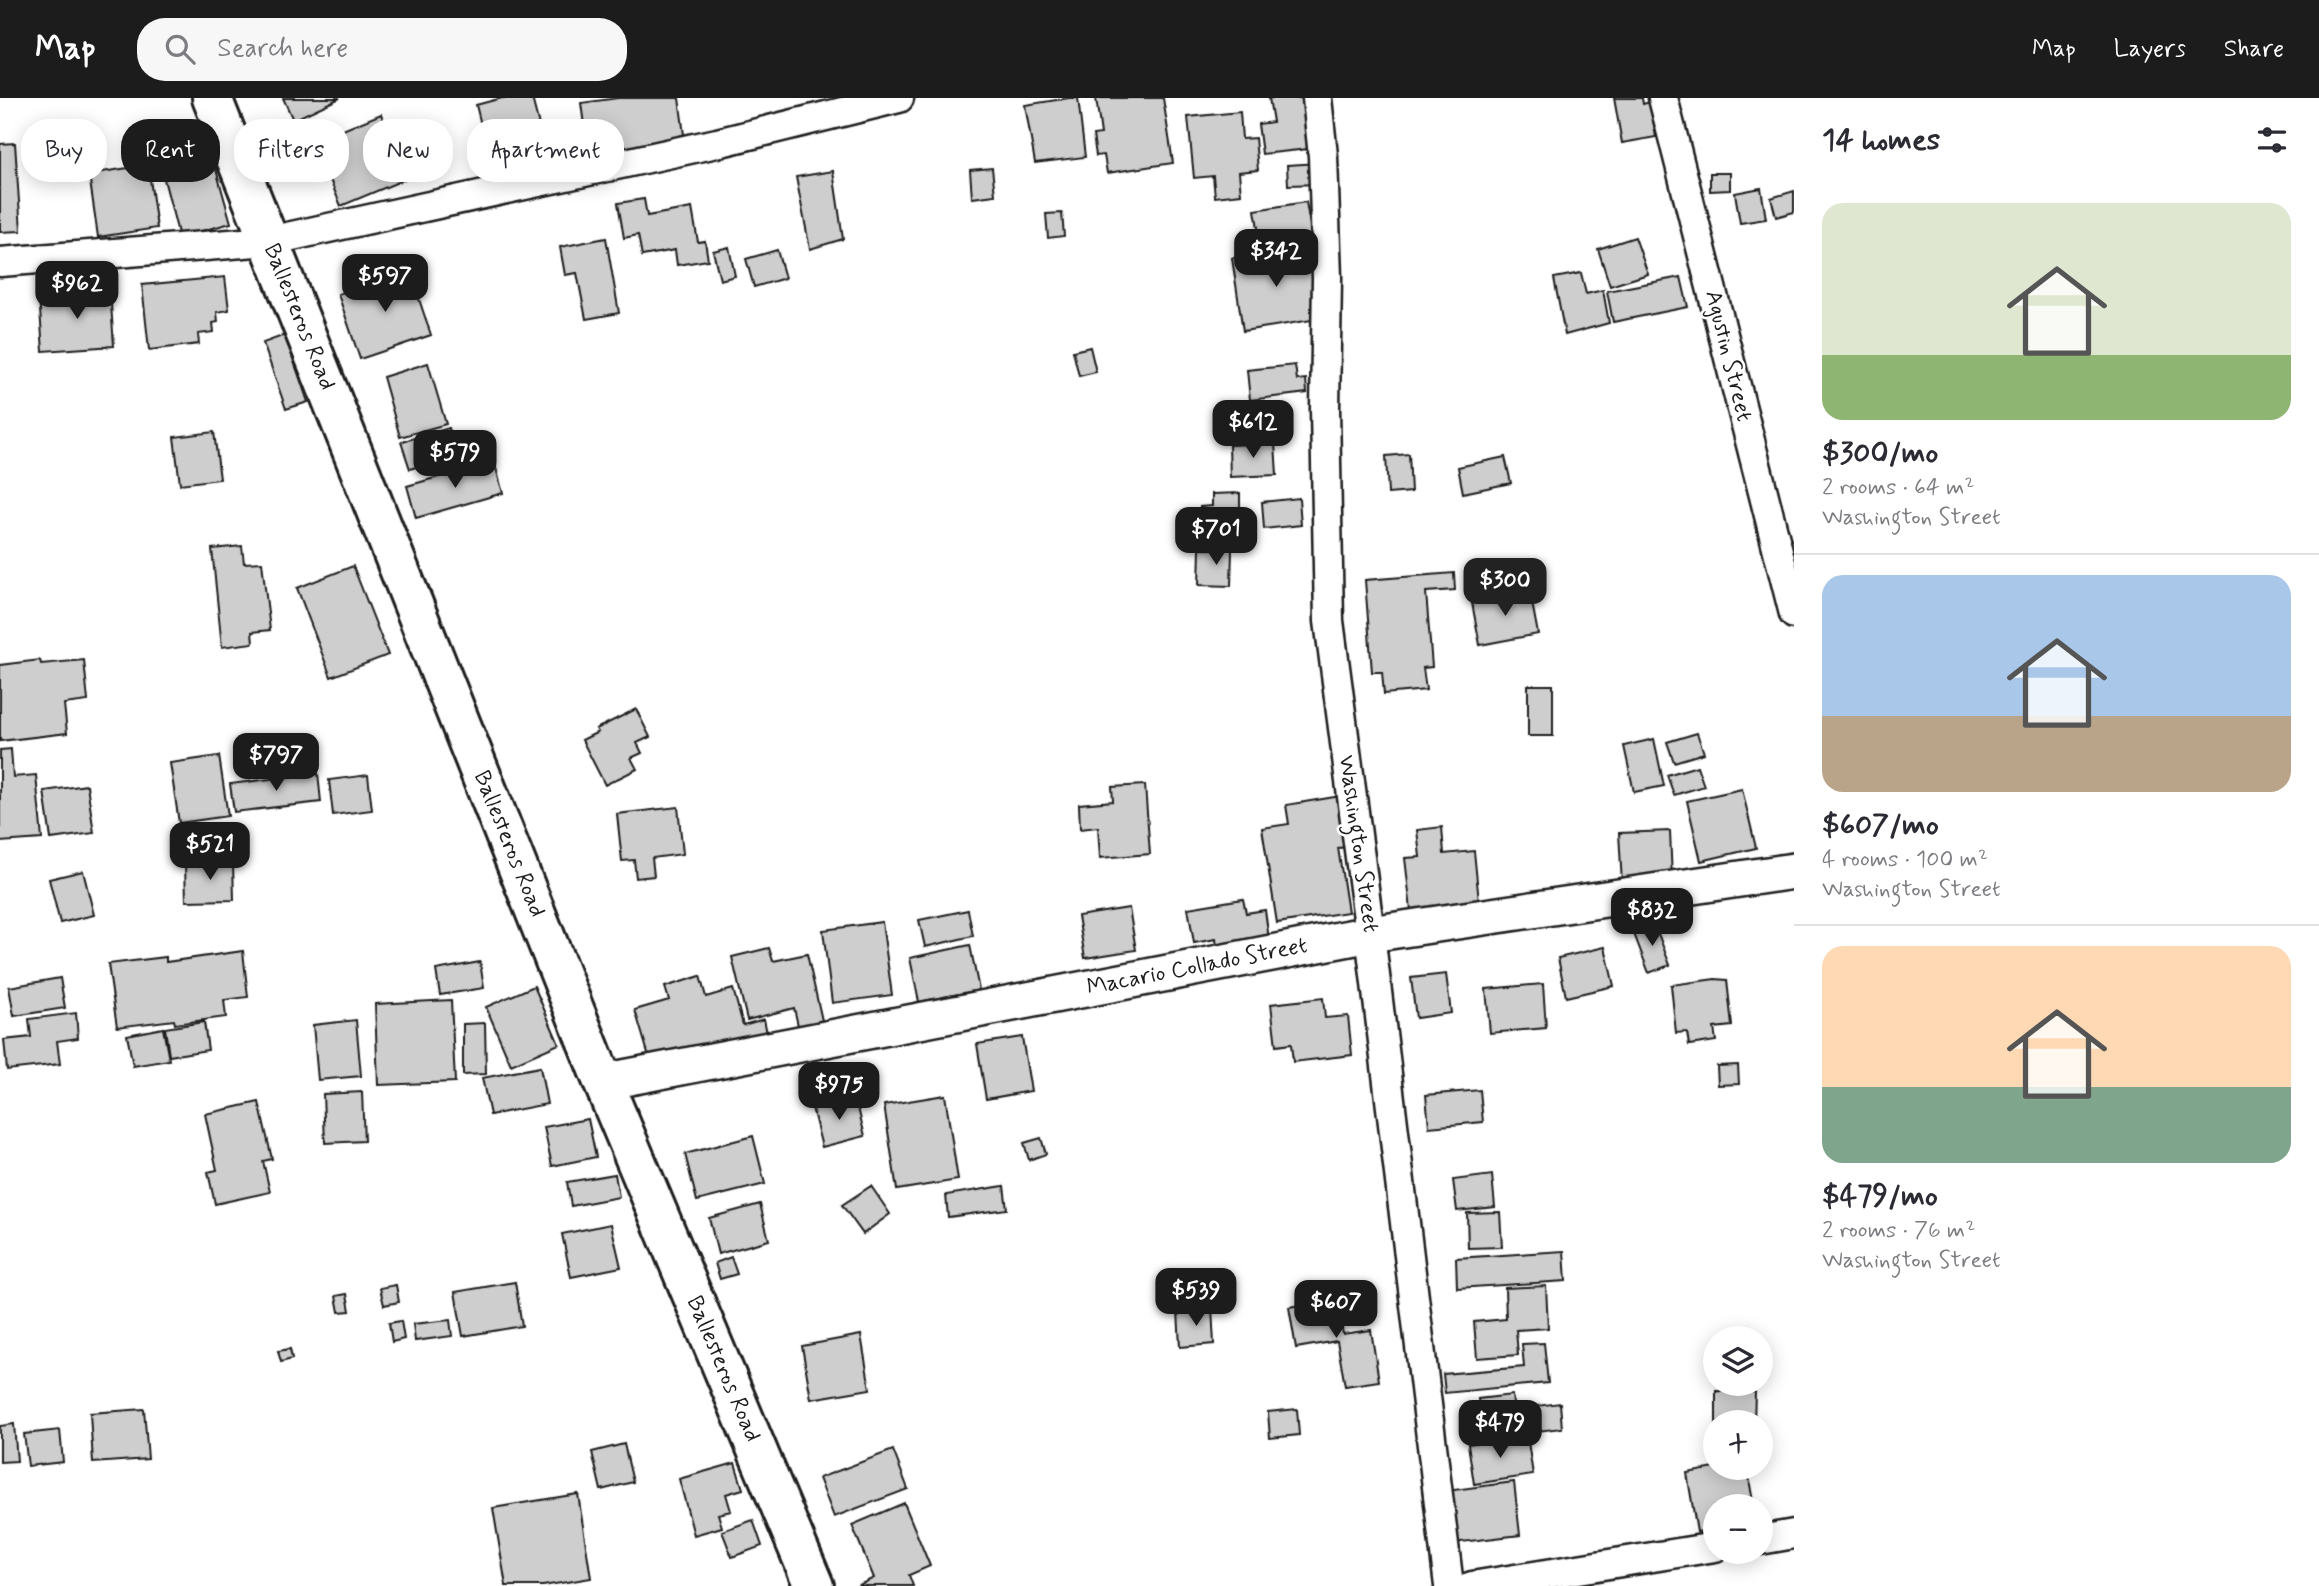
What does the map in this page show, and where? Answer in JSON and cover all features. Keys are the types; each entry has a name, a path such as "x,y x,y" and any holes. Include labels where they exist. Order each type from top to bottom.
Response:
{"main road":[{"name":"Ballesteros Road","path":"212,98 603,1082 814,1586"}],"street":[{"path":"0,262 269,241 717,143 899,98"},
{"name":"Washington Street","path":"1317,98 1328,278 1325,409 1329,621 1449,1586"},
{"name":"Agustin Street","path":"1662,98 1794,614"},
{"name":"Macario Collado Street","path":"603,1082 1370,934 1794,871"},
{"path":"1773,1538 1794,1534"},
{"path":"1472,1586 1703,1549"}],"building":[{"path":"283,98 340,98 295,119 293,119"},
{"path":"502,98 532,98 537,119 480,119 476,105"},
{"path":"618,98 679,98 685,142 624,150 624,119 583,119 581,103"},
{"path":"1078,98 1085,157 1035,163 1025,105"},
{"path":"1096,98 1163,98 1173,163 1107,173 1104,155 1096,156 1093,135 1101,134"},
{"path":"1269,98 1309,98 1317,148 1262,154 1258,124 1273,122"},
{"path":"1614,98 1642,98 1643,104 1650,102 1656,137 1622,143"},
{"path":"1240,112 1242,139 1255,138 1258,170 1239,172 1241,194 1215,197 1213,176 1194,178 1188,117"},
{"path":"381,114 383,119 369,119"},
{"path":"363,122 363,182 398,182 341,206 331,182 349,182 349,127"},
{"path":"15,143 21,231 0,232 0,144"},
{"path":"1319,163 1320,184 1288,185 1287,165"},
{"path":"992,168 995,195 972,198 970,170"},
{"path":"121,169 121,182 150,182 157,228 98,237 90,182 107,182 107,171"},
{"path":"833,171 843,239 810,249 796,177"},
{"path":"1710,173 1730,173 1730,190 1710,191"},
{"path":"165,182 219,182 231,223 179,237"},
{"path":"1761,188 1766,219 1740,223 1735,193"},
{"path":"1794,191 1794,212 1776,217 1771,198"},
{"path":"644,199 647,216 692,208 698,242 705,241 708,260 677,265 675,250 642,256 638,235 624,238 618,203"},
{"path":"1306,202 1312,237 1261,246 1255,210"},
{"path":"1062,213 1064,236 1048,238 1046,214"},
{"path":"1635,237 1648,274 1610,286 1598,249"},
{"path":"606,238 619,313 586,319 577,273 565,275 560,247"},
{"path":"729,247 735,276 720,280 713,251"},
{"path":"777,250 785,278 754,287 746,259"},
{"path":"1311,250 1318,319 1243,331 1232,258"},
{"path":"409,269 431,335 360,359 338,294"},
{"path":"1581,273 1586,294 1603,290 1609,323 1565,335 1554,278"},
{"path":"225,277 229,310 217,312 218,322 213,323 214,332 198,334 199,344 149,350 142,285"},
{"path":"1681,277 1688,307 1613,322 1607,291"},
{"path":"110,290 114,346 43,351 39,296"},
{"path":"285,335 308,402 286,409 263,343"},
{"path":"1090,347 1096,372 1079,376 1073,351"},
{"path":"428,363 446,424 400,437 383,377"},
{"path":"1295,365 1297,380 1306,379 1307,393 1250,400 1247,370"},
{"path":"449,428 457,454 410,469 401,442"},
{"path":"214,432 220,479 180,484 174,437"},
{"path":"1275,443 1277,475 1230,477 1229,445"},
{"path":"1409,454 1411,492 1388,494 1386,456"},
{"path":"1505,457 1511,483 1463,493 1458,467"},
{"path":"494,461 503,493 416,518 407,486"},
{"path":"1240,493 1240,512 1225,514 1226,525 1201,526 1200,507 1212,506 1212,494"},
{"path":"1299,498 1301,525 1264,529 1262,502"},
{"path":"242,546 244,563 262,562 270,630 252,632 253,643 222,647 212,549"},
{"path":"1200,549 1232,549 1231,586 1199,585"},
{"path":"353,566 388,655 331,677 297,588"},
{"path":"1454,573 1455,590 1426,592 1432,667 1423,668 1426,690 1384,694 1382,672 1372,672 1365,580"},
{"path":"1530,592 1538,634 1480,645 1472,603"},
{"path":"40,660 41,664 84,660 88,701 64,704 67,733 0,741 0,665"},
{"path":"1528,685 1553,685 1553,736 1528,736"},
{"path":"636,709 650,737 637,743 642,753 631,758 637,769 605,785 582,740 598,732 596,729"},
{"path":"1697,733 1704,753 1674,762 1667,742"},
{"path":"1654,739 1664,786 1634,792 1624,746"},
{"path":"11,749 13,777 36,775 42,839 0,842 0,750"},
{"path":"219,756 228,816 179,823 170,763"},
{"path":"1697,766 1704,786 1674,795 1667,775"},
{"path":"318,773 321,802 234,812 230,784"},
{"path":"368,775 372,810 333,815 329,780"},
{"path":"87,785 94,833 51,839 44,791"},
{"path":"1145,785 1150,854 1100,858 1098,827 1080,829 1079,804 1113,801 1112,787"},
{"path":"1742,789 1756,848 1701,861 1687,801"},
{"path":"1341,796 1348,847 1338,848 1348,912 1277,923 1262,828 1289,824 1286,805"},
{"path":"678,807 683,854 652,858 654,876 636,878 634,860 622,861 617,814"},
{"path":"1442,827 1444,854 1474,851 1480,912 1412,919 1405,858 1420,857 1417,830"},
{"path":"1670,831 1672,880 1622,884 1619,833"},
{"path":"233,862 234,900 186,901 185,864"},
{"path":"83,871 94,915 60,923 49,879"},
{"path":"1243,899 1246,913 1265,910 1270,947 1218,955 1216,939 1194,943 1188,908"},
{"path":"1129,908 1136,950 1085,958 1078,916"},
{"path":"968,910 973,936 925,947 919,920"},
{"path":"882,922 892,995 832,1003 823,930"},
{"path":"1654,923 1670,965 1649,973 1633,931"},
{"path":"970,945 979,990 919,1002 910,958"},
{"path":"1605,947 1614,986 1566,997 1558,958"},
{"path":"769,948 773,961 807,954 823,1025 799,1030 794,1008 747,1020 732,957"},
{"path":"243,951 248,997 224,1000 226,1017 175,1024 174,1020 117,1027 108,964 166,957 166,962"},
{"path":"480,962 484,988 440,995 436,970"},
{"path":"1446,974 1451,1013 1416,1018 1411,978"},
{"path":"700,976 706,997 733,989 743,1025 764,1019 767,1033 651,1063 635,1010 669,1000 665,987"},
{"path":"60,978 65,1008 14,1016 9,987"},
{"path":"1727,980 1732,1026 1714,1028 1716,1041 1689,1045 1687,1032 1676,1033 1671,985"},
{"path":"1543,984 1546,1028 1490,1033 1486,989"},
{"path":"534,986 559,1044 511,1065 486,1007"},
{"path":"1323,998 1325,1018 1348,1016 1352,1055 1293,1062 1291,1044 1276,1046 1271,1004"},
{"path":"451,1000 455,1082 378,1085 375,1004"},
{"path":"76,1013 78,1038 57,1041 60,1064 7,1070 4,1040 31,1037 29,1019"},
{"path":"356,1020 361,1076 318,1080 313,1025"},
{"path":"204,1022 208,1050 169,1056 165,1028"},
{"path":"485,1023 486,1074 463,1075 463,1024"},
{"path":"163,1028 169,1060 133,1066 127,1035"},
{"path":"1022,1037 1031,1091 986,1099 977,1044"},
{"path":"1738,1065 1739,1084 1718,1085 1717,1066"},
{"path":"540,1067 547,1104 490,1115 482,1078"},
{"path":"1480,1090 1483,1122 1429,1127 1426,1095"},
{"path":"362,1092 364,1141 325,1143 323,1094"},
{"path":"945,1095 958,1180 897,1190 884,1105"},
{"path":"855,1096 865,1136 822,1147 812,1108"},
{"path":"259,1102 272,1159 263,1161 270,1192 215,1204 208,1172 217,1170 205,1114"},
{"path":"588,1119 596,1157 552,1166 544,1127"},
{"path":"753,1136 765,1184 697,1201 685,1154"},
{"path":"1041,1138 1046,1154 1029,1160 1024,1143"},
{"path":"615,1174 619,1197 571,1206 567,1182"},
{"path":"1492,1175 1495,1207 1457,1211 1453,1180"},
{"path":"871,1186 890,1214 863,1234 842,1205"},
{"path":"1004,1186 1007,1209 948,1217 946,1195"},
{"path":"760,1204 769,1240 718,1254 709,1218"},
{"path":"1500,1212 1502,1247 1468,1248 1467,1213"},
{"path":"611,1224 621,1267 571,1277 562,1234"},
{"path":"1564,1251 1566,1281 1457,1288 1456,1258"},
{"path":"731,1257 737,1274 720,1279 715,1263"},
{"path":"515,1282 522,1326 463,1336 455,1292"},
{"path":"396,1285 399,1302 384,1305 380,1288"},
{"path":"1546,1286 1548,1328 1516,1330 1518,1355 1477,1358 1474,1322 1506,1319 1505,1288"},
{"path":"347,1294 350,1311 339,1312 336,1296"},
{"path":"1336,1299 1343,1334 1371,1330 1379,1381 1345,1386 1337,1341 1296,1348 1289,1307"},
{"path":"1212,1308 1214,1344 1180,1347 1178,1311"},
{"path":"450,1320 452,1336 415,1341 413,1324"},
{"path":"401,1321 404,1339 392,1342 389,1323"},
{"path":"861,1335 870,1389 811,1399 802,1346"},
{"path":"1544,1343 1548,1383 1445,1393 1443,1374 1524,1367 1522,1344"},
{"path":"290,1349 292,1359 281,1362 278,1351"},
{"path":"1512,1395 1515,1421 1481,1425 1478,1399"},
{"path":"1716,1396 1755,1396 1754,1410 1716,1410"},
{"path":"1560,1403 1562,1428 1538,1431 1536,1406"},
{"path":"144,1409 148,1459 93,1463 90,1413"},
{"path":"1297,1409 1299,1435 1270,1438 1268,1412"},
{"path":"14,1424 17,1461 0,1462 0,1426"},
{"path":"60,1430 63,1462 28,1466 24,1434"},
{"path":"1527,1435 1533,1475 1474,1484 1468,1444"},
{"path":"624,1444 633,1482 601,1490 592,1452"},
{"path":"893,1450 908,1489 834,1517 819,1478"},
{"path":"735,1463 743,1489 726,1494 731,1511 718,1514 722,1527 694,1535 679,1479"},
{"path":"1703,1470 1703,1480 1749,1480 1752,1494 1703,1494 1703,1531 1697,1532 1687,1473"},
{"path":"1514,1482 1520,1535 1453,1543 1446,1491"},
{"path":"578,1494 591,1578 543,1586 506,1586 493,1508"},
{"path":"904,1503 930,1566 909,1575 913,1586 857,1586 874,1578 852,1525"},
{"path":"753,1520 762,1546 732,1557 722,1531"}]}
